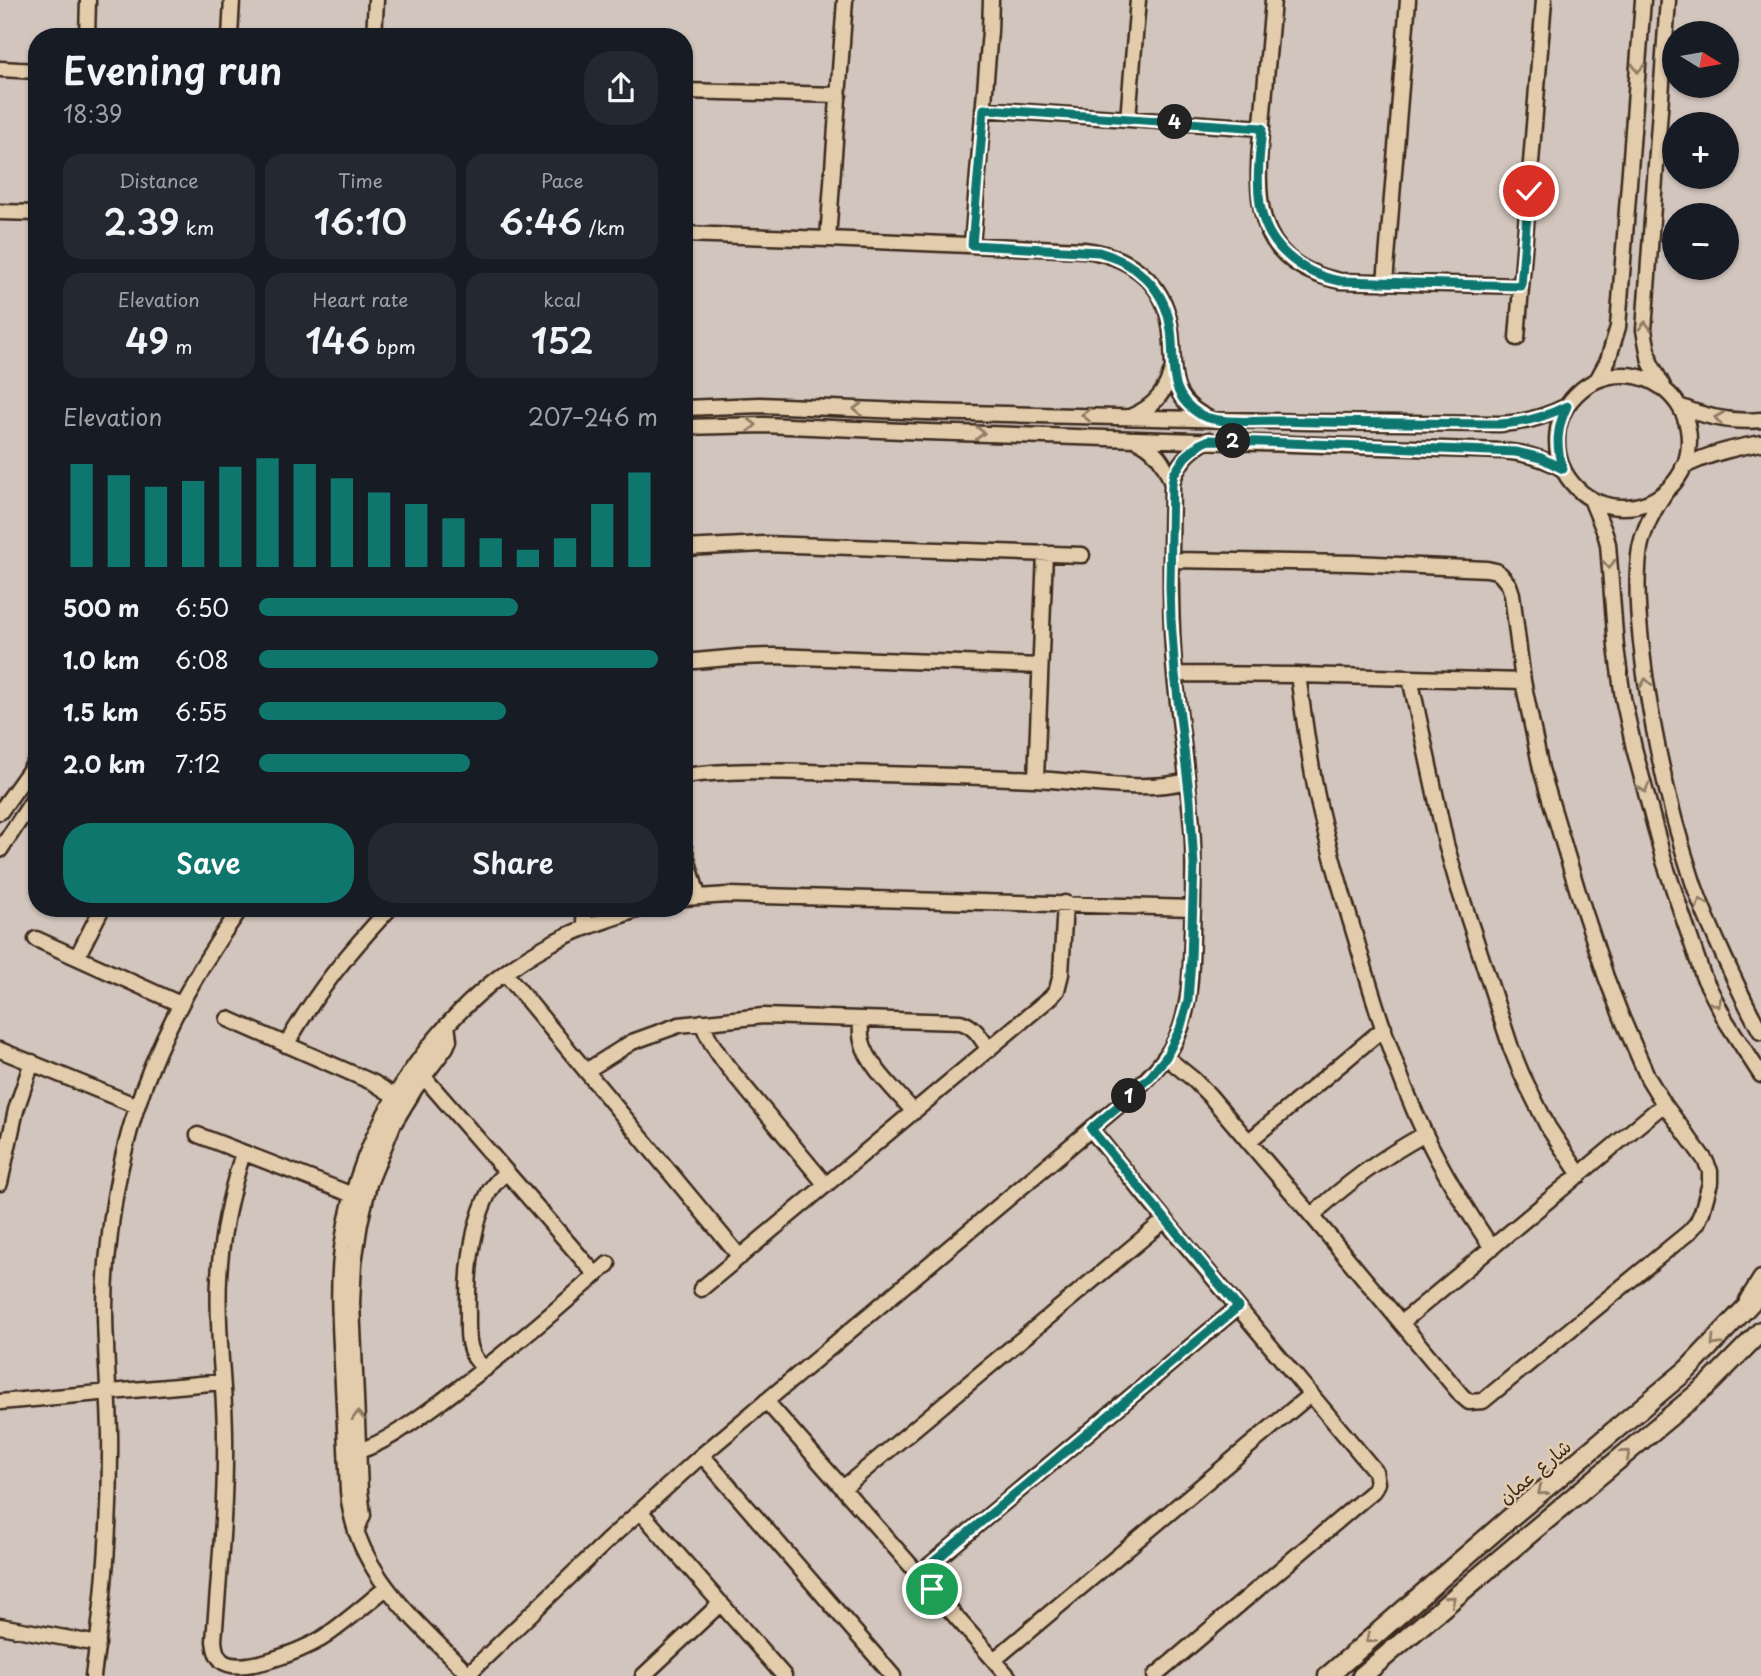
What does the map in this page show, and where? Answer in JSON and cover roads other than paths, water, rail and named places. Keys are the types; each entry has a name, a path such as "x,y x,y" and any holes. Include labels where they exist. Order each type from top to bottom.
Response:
{"main road":[{"name":"شارع عمان","path":"1328,1676 1688,1368 1761,1292"},
{"path":"1362,1676 1710,1383 1761,1331"}],"street":[{"path":"87,28 88,0"},
{"path":"230,28 232,0"},
{"path":"374,28 376,0"},
{"path":"828,239 845,0"},
{"path":"972,245 991,0"},
{"path":"1128,119 1138,0"},
{"path":"1273,0 1258,189 1264,222 1282,250 1308,271 1323,278 1340,281 1521,286"},
{"path":"1385,283 1408,0"},
{"path":"1517,338 1544,0"},
{"path":"1597,380 1608,360 1618,327 1643,0"},
{"path":"1668,0 1644,331 1650,362 1665,390 1679,406 1688,430 1689,443 1683,467 1650,518 1643,538 1639,558 1641,640 1655,740 1693,883 1715,939 1761,1032"},
{"path":"0,69 28,71"},
{"path":"693,90 839,95"},
{"path":"984,109 1262,128"},
{"path":"0,212 28,214"},
{"path":"693,234 1084,250 1114,256 1140,271 1159,295 1170,323 1174,382 1188,405 1210,419"},
{"path":"1130,416 1154,403 1169,381 1172,368"},
{"path":"1665,390 1650,380 1632,375 1614,375 1597,380 1575,395 1567,406 1558,430 1559,456 1563,469 1577,488 1591,499 1610,506 1630,506 1649,501 1666,491"},
{"path":"693,408 760,405 1321,422 1507,423 1528,421 1567,406"},
{"path":"1679,406 1717,418 1761,420"},
{"path":"693,427 764,425 1516,452 1541,458 1563,469"},
{"path":"1130,438 1154,451 1165,466 1172,484"},
{"path":"616,917 549,945 478,995 447,1025 419,1059 372,1144 353,1195 342,1248 339,1301 349,1503 356,1532 365,1555 386,1588 467,1675 702,1455 1123,1102 1151,1076 1166,1057 1180,1029 1188,1001 1194,865 1171,619 1172,484 1174,474 1185,457 1209,440"},
{"path":"1683,467 1713,453 1761,443"},
{"path":"1591,499 1608,544 1616,647 1625,710 1664,861 1703,976 1726,1021 1761,1075"},
{"path":"693,548 764,544 1082,555"},
{"path":"1036,779 1045,553"},
{"path":"1166,1057 1209,1095 1469,1402 1483,1401 1689,1232 1702,1212 1710,1183 1710,1171 1705,1160 1664,1104 1644,1070 1591,936 1541,769 1523,681 1512,594 1505,579 1492,569 1354,563 1171,560"},
{"path":"693,661 774,656 1040,666"},
{"path":"1175,674 1523,681"},
{"path":"1298,675 1324,828 1384,1028 1403,1083 1425,1134 1451,1184 1492,1248"},
{"path":"1410,678 1446,844 1511,1048 1548,1127 1580,1175"},
{"path":"693,775 777,770 1036,779 1146,786 1187,781"},
{"path":"0,812 28,773"},
{"path":"0,850 28,808"},
{"path":"693,897 728,895 1193,908"},
{"path":"701,1289 1044,1004 1057,990 1062,974 1065,903"},
{"path":"77,957 97,917"},
{"path":"93,1676 106,1570 110,1455 106,1291 108,1243 115,1196 137,1105 152,1063 180,1004 215,944 234,917"},
{"path":"286,1045 323,986 382,917"},
{"path":"584,917 587,927"},
{"path":"36,939 180,1004"},
{"path":"505,974 740,1257"},
{"path":"586,1071 621,1049 679,1025 763,1016 960,1022 971,1026 989,1050"},
{"path":"228,1019 374,1083 396,1097"},
{"path":"861,1019 866,1052 914,1112"},
{"path":"702,1022 710,1042 728,1067 826,1185"},
{"path":"356,1532 363,1515 352,1303 356,1243 364,1203 376,1165 398,1117 449,1040 447,1025"},
{"path":"1249,1141 1384,1028"},
{"path":"0,1050 137,1105"},
{"path":"0,1184 16,1110 32,1062"},
{"path":"423,1076 596,1275"},
{"path":"1401,1323 1664,1104"},
{"path":"1091,1129 1375,1471 1378,1479 1375,1487 1155,1676"},
{"path":"1311,1216 1365,1170 1425,1134"},
{"path":"198,1135 353,1195"},
{"path":"243,1153 231,1191 219,1279 225,1485 215,1652 220,1660 229,1665 247,1665 285,1656 336,1628 386,1588"},
{"path":"485,1369 475,1360 468,1338 469,1268 474,1240 489,1191 506,1172"},
{"path":"843,1488 1165,1220"},
{"path":"359,1451 396,1434 485,1369 608,1264"},
{"path":"1739,1317 1761,1278"},
{"path":"919,1574 1238,1307"},
{"path":"0,1402 222,1382"},
{"path":"994,1660 1311,1394"},
{"path":"766,1401 1008,1676"},
{"path":"702,1455 893,1676"},
{"path":"640,1511 784,1676"},
{"path":"643,1676 720,1603"},
{"path":"0,1626 98,1644"}]}
